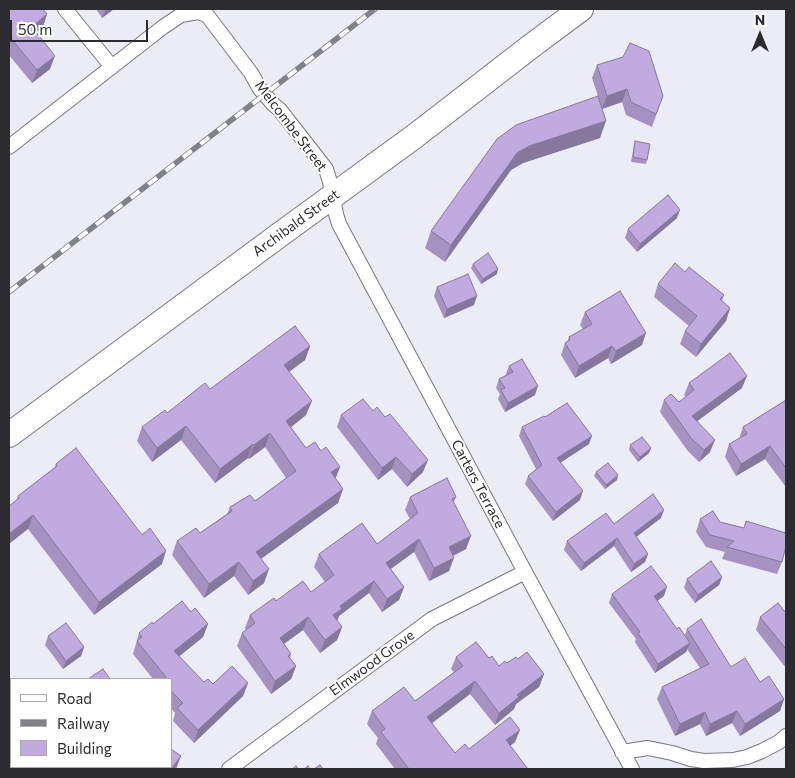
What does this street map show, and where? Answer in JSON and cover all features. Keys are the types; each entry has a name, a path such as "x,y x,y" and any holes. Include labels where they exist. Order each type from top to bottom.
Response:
{"highway":[{"name":"Archibald Street","path":"9,435 415,136 582,9"}],"street":[{"path":"64,9 112,67"},
{"name":"Melcombe Street","path":"9,147 180,14 199,10 210,18 252,73 260,90 280,110 326,169 333,196"},
{"name":"Carters Terrace","path":"333,196 339,224 632,769"},
{"name":"Elmwood Grove","path":"229,769 432,619 525,572"},
{"path":"622,752 648,748 704,761 733,760 747,758 780,742 786,736"}],"building":[{"path":"9,9 43,9 47,14 32,27 55,56 37,70 9,36"},
{"path":"630,43 649,51 663,96 656,114 631,102 627,89 607,96 597,65 623,57"},
{"path":"598,96 606,121 529,146 517,153 451,245 431,231 497,139 516,125"},
{"path":"635,141 650,144 647,160 633,157"},
{"path":"668,195 680,210 640,244 628,229"},
{"path":"488,253 498,269 483,279 473,264"},
{"path":"675,263 685,272 689,267 724,295 720,299 730,308 701,344 685,331 697,316 658,284"},
{"path":"468,274 477,296 447,309 437,287"},
{"path":"620,291 646,333 616,351 612,346 579,366 565,343 570,340 569,337 592,324 585,312"},
{"path":"295,326 310,346 284,365 312,401 286,421 306,448 315,442 321,451 326,447 340,467 331,472 343,489 256,552 269,569 253,581 239,562 209,584 177,541 196,528 200,533 232,511 230,507 250,495 255,501 296,471 270,433 220,469 186,426 157,448 142,427 165,410 167,413 205,383 210,389"},
{"path":"730,353 747,376 692,416 715,440 704,450 691,438 664,400 671,394 679,402 694,390 689,383"},
{"path":"522,359 538,386 508,403 501,390 505,388 499,379 513,372 509,366"},
{"path":"363,399 373,411 377,407 385,417 390,414 428,460 412,474 396,457 382,468 341,415"},
{"path":"786,400 786,468 770,446 741,464 729,444 747,434 743,427"},
{"path":"567,403 592,436 557,458 583,491 556,512 528,476 542,465 522,427 545,417"},
{"path":"642,437 651,448 640,457 630,445"},
{"path":"76,448 142,535 150,528 166,551 99,602 33,515 9,534 9,506 19,498 18,496 57,466 56,464"},
{"path":"608,463 618,475 606,485 596,472"},
{"path":"447,478 456,497 452,499 471,536 449,547 454,558 434,568 419,539 386,563 404,587 387,599 374,581 340,606 342,609 333,615 342,627 325,640 308,617 280,638 291,654 288,656 296,666 275,681 242,633 255,623 250,615 274,598 276,601 303,581 311,592 334,575 319,554 362,523 377,544 418,513 410,497"},
{"path":"653,494 664,510 634,533 648,554 634,564 617,538 584,563 567,541 606,513 614,524"},
{"path":"713,511 720,522 744,528 746,521 786,533 786,546 782,562 727,547 734,541 710,535 700,519"},
{"path":"711,561 722,577 698,595 687,579"},
{"path":"651,566 667,587 654,596 677,629 679,627 690,643 658,664 638,633 640,632 612,594"},
{"path":"182,601 191,612 195,608 208,624 174,651 204,682 208,679 213,684 232,666 248,683 198,730 177,708 183,703 172,692 172,678 164,678 166,677 137,641 142,637 139,633 152,622 153,624"},
{"path":"778,603 786,613 786,649 760,617"},
{"path":"701,619 731,667 745,658 760,682 769,676 784,699 745,724 737,711 710,724 705,712 680,724 662,687 709,664 687,629"},
{"path":"66,623 84,647 66,661 48,636"},
{"path":"476,642 489,658 492,656 499,666 505,661 507,663 516,657 518,659 527,652 544,674 517,695 519,697 499,713 475,681 427,717 455,753 465,744 469,749 510,717 520,730 506,740 528,769 409,769 381,732 385,729 372,711 404,687 415,701 463,666 456,657"},
{"path":"103,669 109,678 90,678"},
{"path":"172,750 181,756 172,768"},
{"path":"320,765 323,769 314,769"},
{"path":"134,768 172,768 171,769"}],"railway":[{"path":"9,292 375,9"}]}
